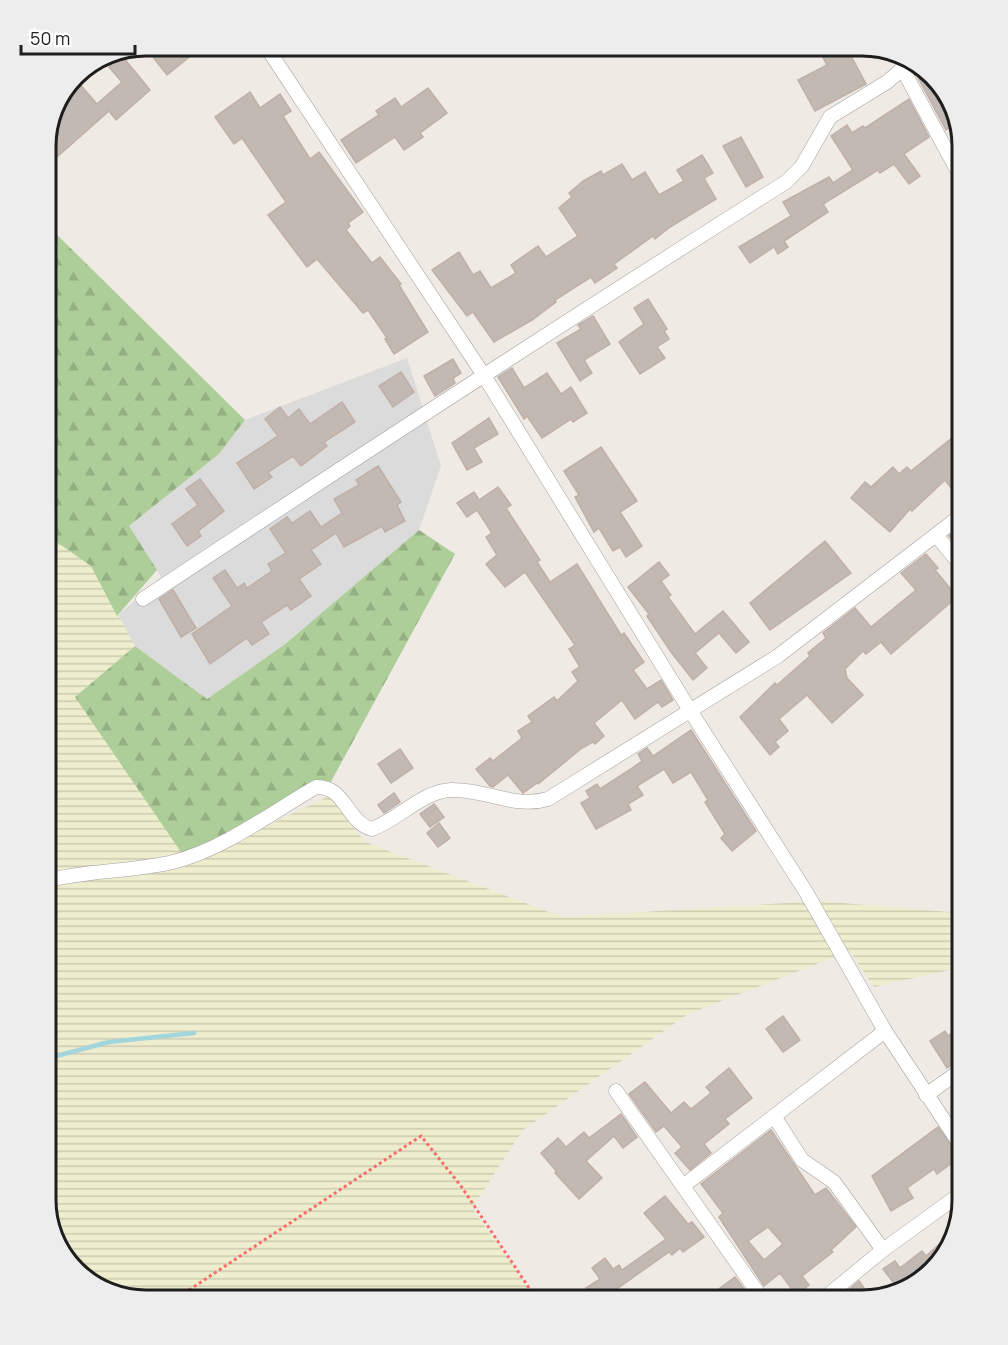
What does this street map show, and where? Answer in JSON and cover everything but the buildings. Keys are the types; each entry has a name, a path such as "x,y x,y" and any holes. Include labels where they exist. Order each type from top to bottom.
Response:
{"street":[{"path":"272,56 483,374 691,712 793,870 885,1031 952,1133"},
{"path":"143,599 483,374 786,182 802,166 830,117 880,87 902,68 952,161"},
{"path":"56,880 135,869 193,855 237,834 316,787 327,786 337,792 362,826 372,830 426,799 449,790 481,793 513,802 537,802 560,792 778,656 952,523"},
{"path":"936,536 952,555"},
{"path":"683,1186 885,1031"},
{"path":"926,1095 952,1077"},
{"path":"616,1091 756,1290"},
{"path":"774,1116 802,1160 834,1182 883,1250"},
{"path":"834,1290 883,1250 952,1200"}],"path":[{"path":"189,1290 421,1136 461,1186 530,1290"}],"shaded area":[{"path":"407,358 441,466 419,530 284,645 207,699 135,646 117,616 161,577 129,526 219,454 245,420"}],"green space":[{"path":"56,234 245,420 219,454 129,526 157,570 117,616 91,566 56,542"},
{"path":"419,530 455,554 327,789 233,836 183,855 75,697 135,646 207,699 284,645"},
{"path":"56,542 91,566 135,646 75,697 233,842 329,796 365,842 562,917 819,901 952,911 952,969 874,987 850,951 688,1014 523,1130 472,1208 530,1290 145,1290 116,1285 106,1280 86,1267 71,1250 60,1229 56,1200"}],"waterway":[{"path":"56,1056 109,1042 194,1033"}]}
